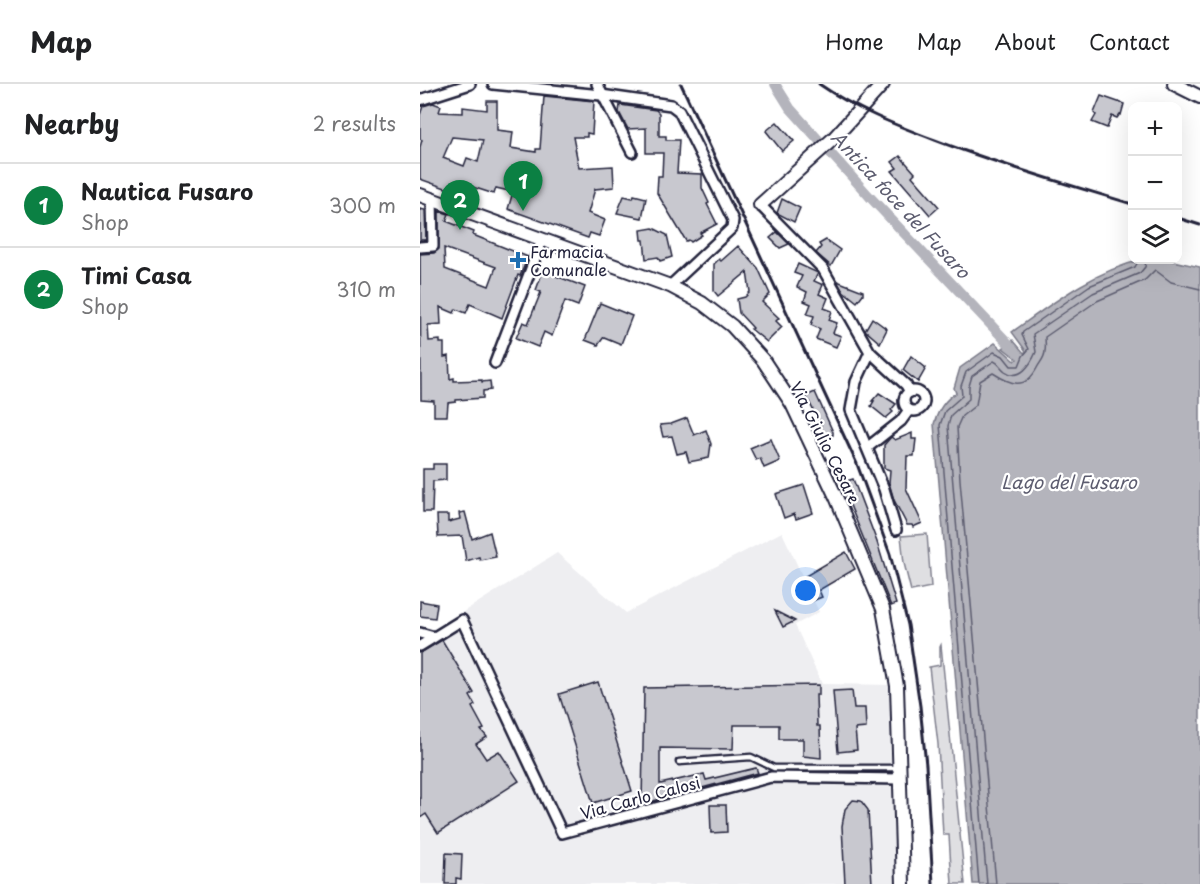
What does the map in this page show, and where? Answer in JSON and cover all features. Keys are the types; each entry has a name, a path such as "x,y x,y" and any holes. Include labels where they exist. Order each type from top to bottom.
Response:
{"street":[{"path":"420,100 470,84"},
{"path":"499,84 671,105 679,111 733,220 732,228 670,286"},
{"path":"597,84 632,152"},
{"path":"883,84 830,142 760,205 823,269 870,352 906,385 910,392"},
{"path":"1173,84 1200,97"},
{"path":"420,247 433,246 426,197"},
{"name":"Via Giulio Cesare","path":"426,197 670,286 702,303 732,326 763,360 792,404 836,497 883,609 897,686 903,884"},
{"path":"495,363 542,240"},
{"path":"870,352 856,382 851,410 884,489 896,530"},
{"path":"909,410 919,410 924,402 920,393 910,392"},
{"path":"909,410 904,399 910,392"},
{"path":"868,447 901,421 909,410"},
{"name":"Via Carlo Calosi","path":"420,646 462,620 562,833 771,777 900,773"},
{"path":"420,633 434,637"}],"lane":[{"path":"678,762 751,757 774,768 900,773"}],"shaded area":[{"path":"782,532 819,612 795,625 822,684 900,685 904,884 420,884 420,639 557,553 626,613"},
{"path":"927,534 931,587 911,591 904,563 901,536"},
{"path":"941,645 965,884 952,884 949,835 943,835 938,744 929,667 940,665"}],"water":[{"name":"Lago del Fusaro","path":"1182,263 1200,267 1200,884 973,884 934,424 942,406 956,393 954,388 960,368 995,343 1015,361 1017,359 1003,348 1013,340 1024,353 1026,351 1012,332 1089,280 1123,265"}],"building":[{"path":"544,96 594,101 592,134 587,133 587,137 573,137 579,168 613,166 614,187 595,189 588,213 605,220 599,236 590,233 588,238 508,209 513,192 496,188 494,194 454,181 451,190 420,179 422,140 420,139 420,115 423,106 433,103 441,106 439,112 463,113 463,107 487,110 487,101 497,101 497,130 513,132 511,148 536,152 536,149 540,149","holes":["452,137 483,140 478,162 467,158 464,166 443,158"]},
{"path":"1101,96 1124,104 1121,115 1117,118 1112,116 1107,128 1092,122"},
{"path":"620,105 656,110 659,113 659,136 666,136 666,140 679,140 677,173 702,174 702,188 717,224 700,233 702,235 691,242 686,241 657,193 658,176 662,176 663,153 646,153 646,128 628,129 619,112"},
{"path":"777,122 794,141 782,151 766,131"},
{"path":"900,156 915,173 912,176 939,207 930,215 892,171 897,168 892,162"},
{"path":"634,195 646,198 642,218 617,213 624,196 633,198"},
{"path":"782,199 800,208 794,222 777,213"},
{"path":"420,209 425,210 426,240 420,240"},
{"path":"439,211 449,214 446,221 474,232 473,235 528,257 520,276 518,275 502,318 470,304 466,313 456,309 454,313 440,307 441,324 428,325 429,341 440,340 440,343 444,343 444,357 449,356 450,379 490,381 491,390 483,391 483,398 456,400 456,402 448,403 447,416 434,416 434,401 421,400 420,254 434,253 439,249","holes":["444,248 496,267 489,286 445,269"]},
{"path":"653,228 667,235 672,257 660,261 658,257 646,259 641,230"},
{"path":"777,232 789,244 780,248 770,238"},
{"path":"826,240 840,250 831,266 816,253 821,247 819,244"},
{"path":"738,246 758,268 770,294 762,302 779,318 776,321 782,327 767,342 751,329 753,328 739,313 737,299 745,297 750,292 747,272 718,296 714,291 714,264"},
{"path":"798,264 818,273 814,281 823,285 819,294 828,298 824,308 832,311 829,320 837,323 833,333 841,336 836,347 816,339 820,329 811,325 814,316 807,314 811,304 804,301 807,292 797,287 802,276 794,273"},
{"path":"543,271 585,287 578,306 565,301 552,336 544,332 538,347 516,338 523,322 528,324 541,292 536,290"},
{"path":"837,281 863,291 863,294 857,302 842,290"},
{"path":"600,303 632,316 621,344 604,337 598,345 585,340"},
{"path":"872,318 887,329 880,343 865,330"},
{"path":"911,356 926,368 918,382 903,370"},
{"path":"815,392 833,432 833,435 823,440 817,427 821,425 806,396"},
{"path":"879,393 896,404 891,410 893,412 886,418 871,406"},
{"path":"687,418 694,435 706,430 711,444 709,458 689,462 686,452 677,454 672,436 663,437 660,425"},
{"path":"912,433 912,439 916,439 914,456 907,456 906,488 922,523 913,527 907,525 894,500 889,483 890,470 884,468 884,445 891,437 895,440"},
{"path":"771,439 780,461 764,468 760,458 756,460 750,448"},
{"path":"433,464 446,464 446,480 433,481 432,512 423,512 423,469 433,469"},
{"path":"853,479 877,542 896,604 891,606 841,483"},
{"path":"804,485 813,513 796,519 794,514 784,518 776,494"},
{"path":"465,512 472,539 490,532 496,557 480,560 479,557 466,561 462,536 438,537 437,515 448,515 448,522 460,519 459,513"},
{"path":"846,552 855,569 819,590 822,597 812,601 802,578"},
{"path":"420,601 437,604 435,618 420,616"},
{"path":"775,611 795,621 783,627"},
{"path":"442,640 474,693 470,696 475,705 472,707 484,729 481,730 487,737 476,744 486,759 499,751 519,781 438,833 426,814 420,818 420,653"},
{"path":"598,682 632,791 593,803 559,694"},
{"path":"819,685 819,695 816,695 821,758 803,756 803,739 779,739 779,725 734,725 733,749 660,748 660,784 704,774 706,780 756,768 758,773 642,804 644,688"},
{"path":"852,690 854,708 865,708 866,728 855,729 857,750 838,752 833,691"},
{"path":"853,800 861,801 868,810 872,884 845,884 842,826 845,809"},
{"path":"710,805 726,805 727,832 711,833"},
{"path":"446,853 462,854 461,879 456,878 456,884 445,884"}],"waterway":[{"name":"Antica foce del Fusaro","path":"775,84 790,108 869,196 1008,343"}],"railway":[{"path":"681,84 857,464 890,554 908,625 920,706 933,884"},
{"path":"819,84 861,109 959,149 1128,203"},
{"path":"1182,219 1200,225"}],"place":[{"name":"Nautica Fusaro","path":"523,211"},
{"name":"Timi Casa","path":"460,230"},
{"name":"Farmacia Comunale","path":"518,260"}]}
